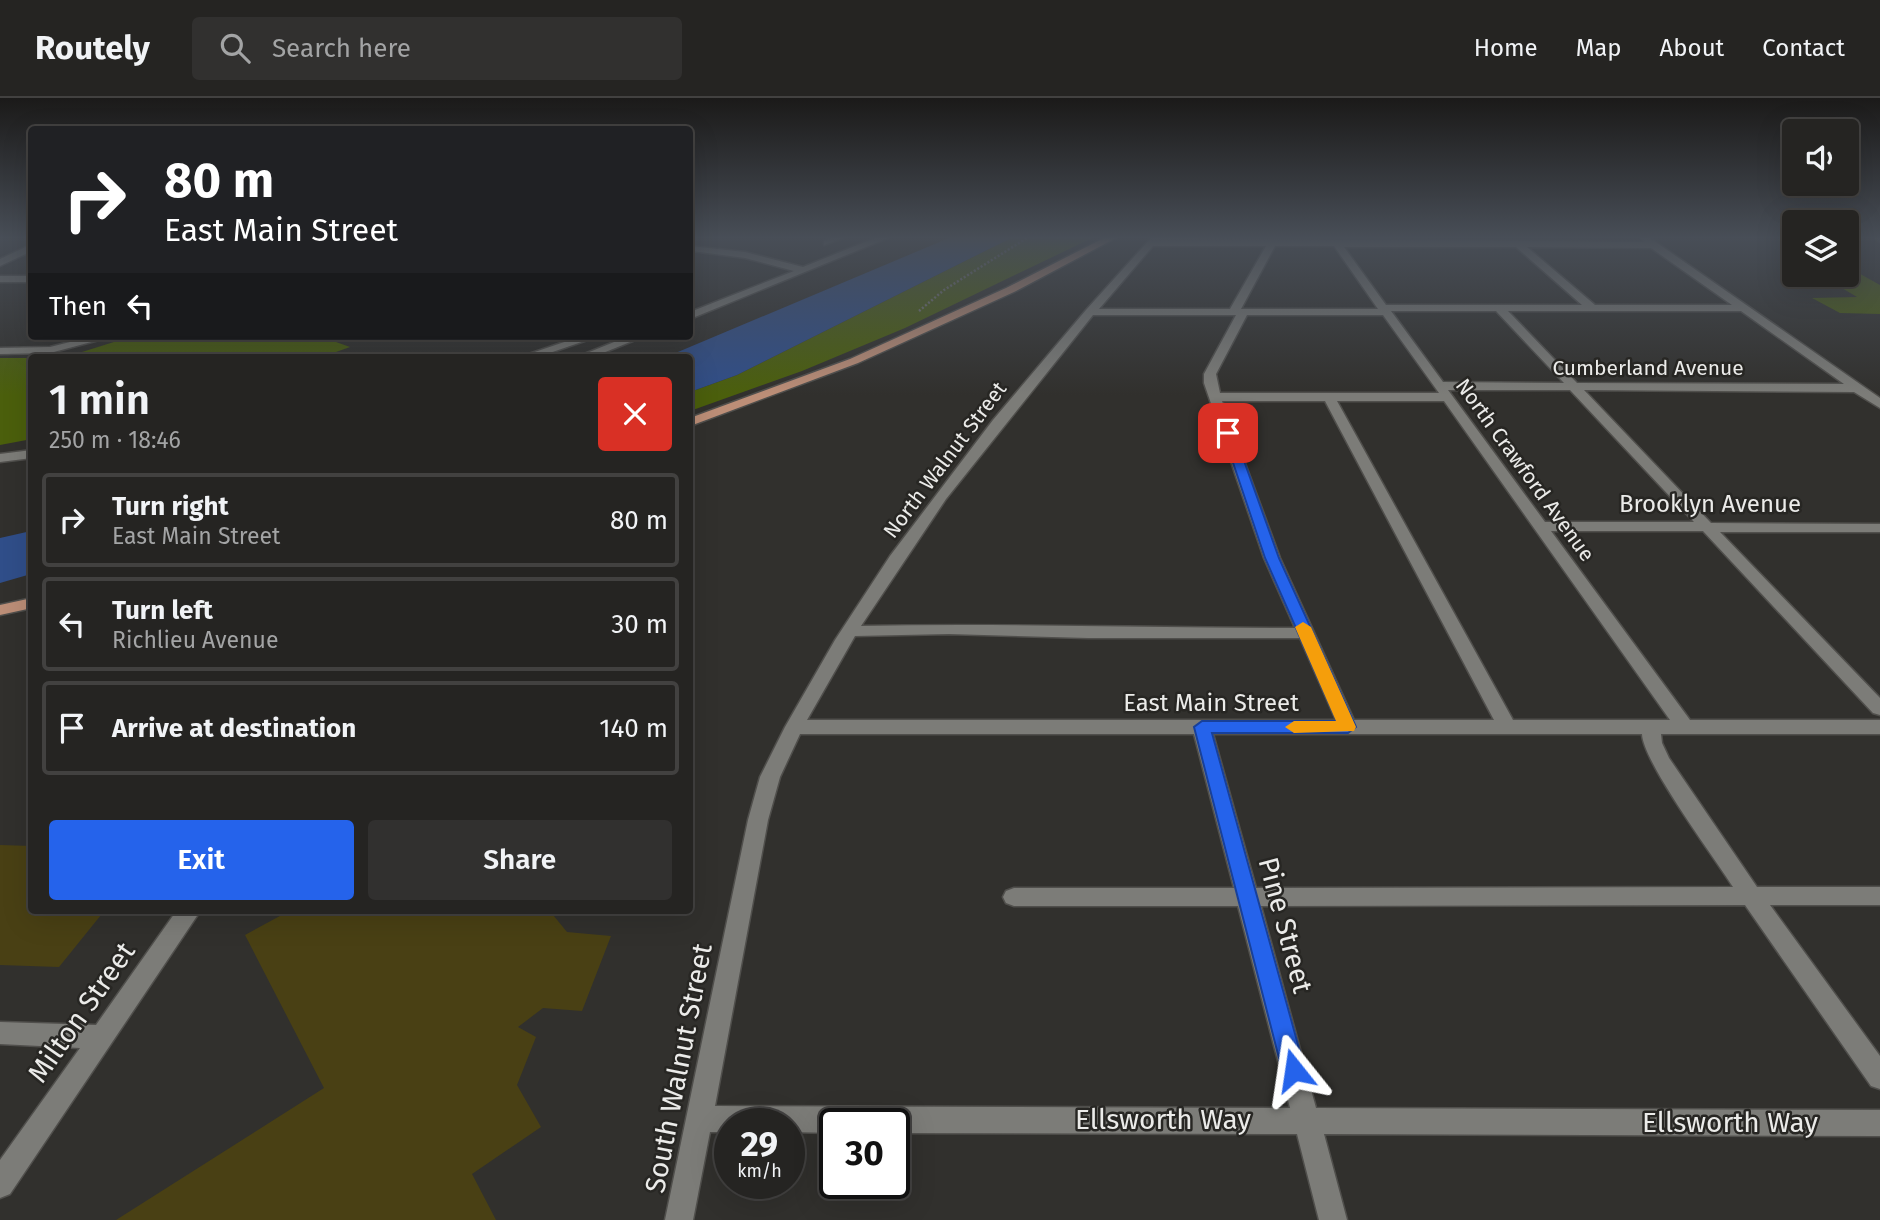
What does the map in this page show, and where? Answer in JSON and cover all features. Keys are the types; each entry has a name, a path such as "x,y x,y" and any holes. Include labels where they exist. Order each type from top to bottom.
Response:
{"main road":[{"path":"693,421 854,361 1009,290"},
{"path":"0,610 28,604"}],"street":[{"path":"693,315 752,290"},
{"name":"North Walnut Street","path":"794,727 850,631 919,526 1019,395 1109,290"},
{"path":"1249,290 1210,373 1210,383 1272,558 1348,727"},
{"name":"North Crawford Avenue","path":"1370,290 1685,727"},
{"path":"1572,290 1592,308"},
{"path":"1719,290 1880,404"},
{"path":"1090,312 1744,308"},
{"path":"1500,309 1880,709"},
{"path":"0,351 50,350 91,340"},
{"path":"536,354 580,340"},
{"path":"591,354 628,340"},
{"name":"Cumberland Avenue","path":"1215,397 1329,397 1572,386 1858,388"},
{"path":"1329,397 1507,727"},
{"path":"0,458 28,454"},
{"name":"Brooklyn Avenue","path":"1540,526 1880,528"},
{"path":"850,631 949,629 1088,634 1306,633"},
{"name":"East Main Street","path":"794,727 1880,727"},
{"name":"South Walnut Street","path":"679,1220 758,820 770,777 794,727"},
{"name":"Pine Street","path":"1202,727 1333,1220"},
{"path":"1651,727 1652,743 1661,761 1751,896 1880,1077"},
{"path":"1014,897 1880,896"},
{"name":"Milton Street","path":"0,1184 187,914"},
{"path":"0,1033 102,1037"},
{"name":"Ellsworth Way","path":"698,1119 1880,1123"}],"path":[{"path":"918,312 946,290"}],"green space":[{"path":"906,290 983,290 905,328 802,371 693,410 693,391 737,375"},
{"path":"1846,290 1880,290 1880,314 1840,313 1812,298 1857,297"},
{"path":"120,340 330,340 350,347 330,354 68,354"},
{"path":"0,358 28,358 28,440 0,445"}],"water":[{"path":"824,290 906,290 737,375 693,391 693,354 673,354"},
{"path":"28,532 28,575 0,583 0,538"}],"building":[{"path":"0,845 28,846 28,914 102,914 59,967 0,965"},
{"path":"284,914 552,914 567,932 611,936 582,1011 543,1008 518,1027 536,1037 517,1085 541,1127 472,1174 496,1220 116,1220 324,1088 245,935"}],"slow traffic":[{"path":"1294,727 1348,727 1303,627"}],"route":[{"path":"1228,433 1272,558 1348,727 1202,727 1294,1070"}]}
